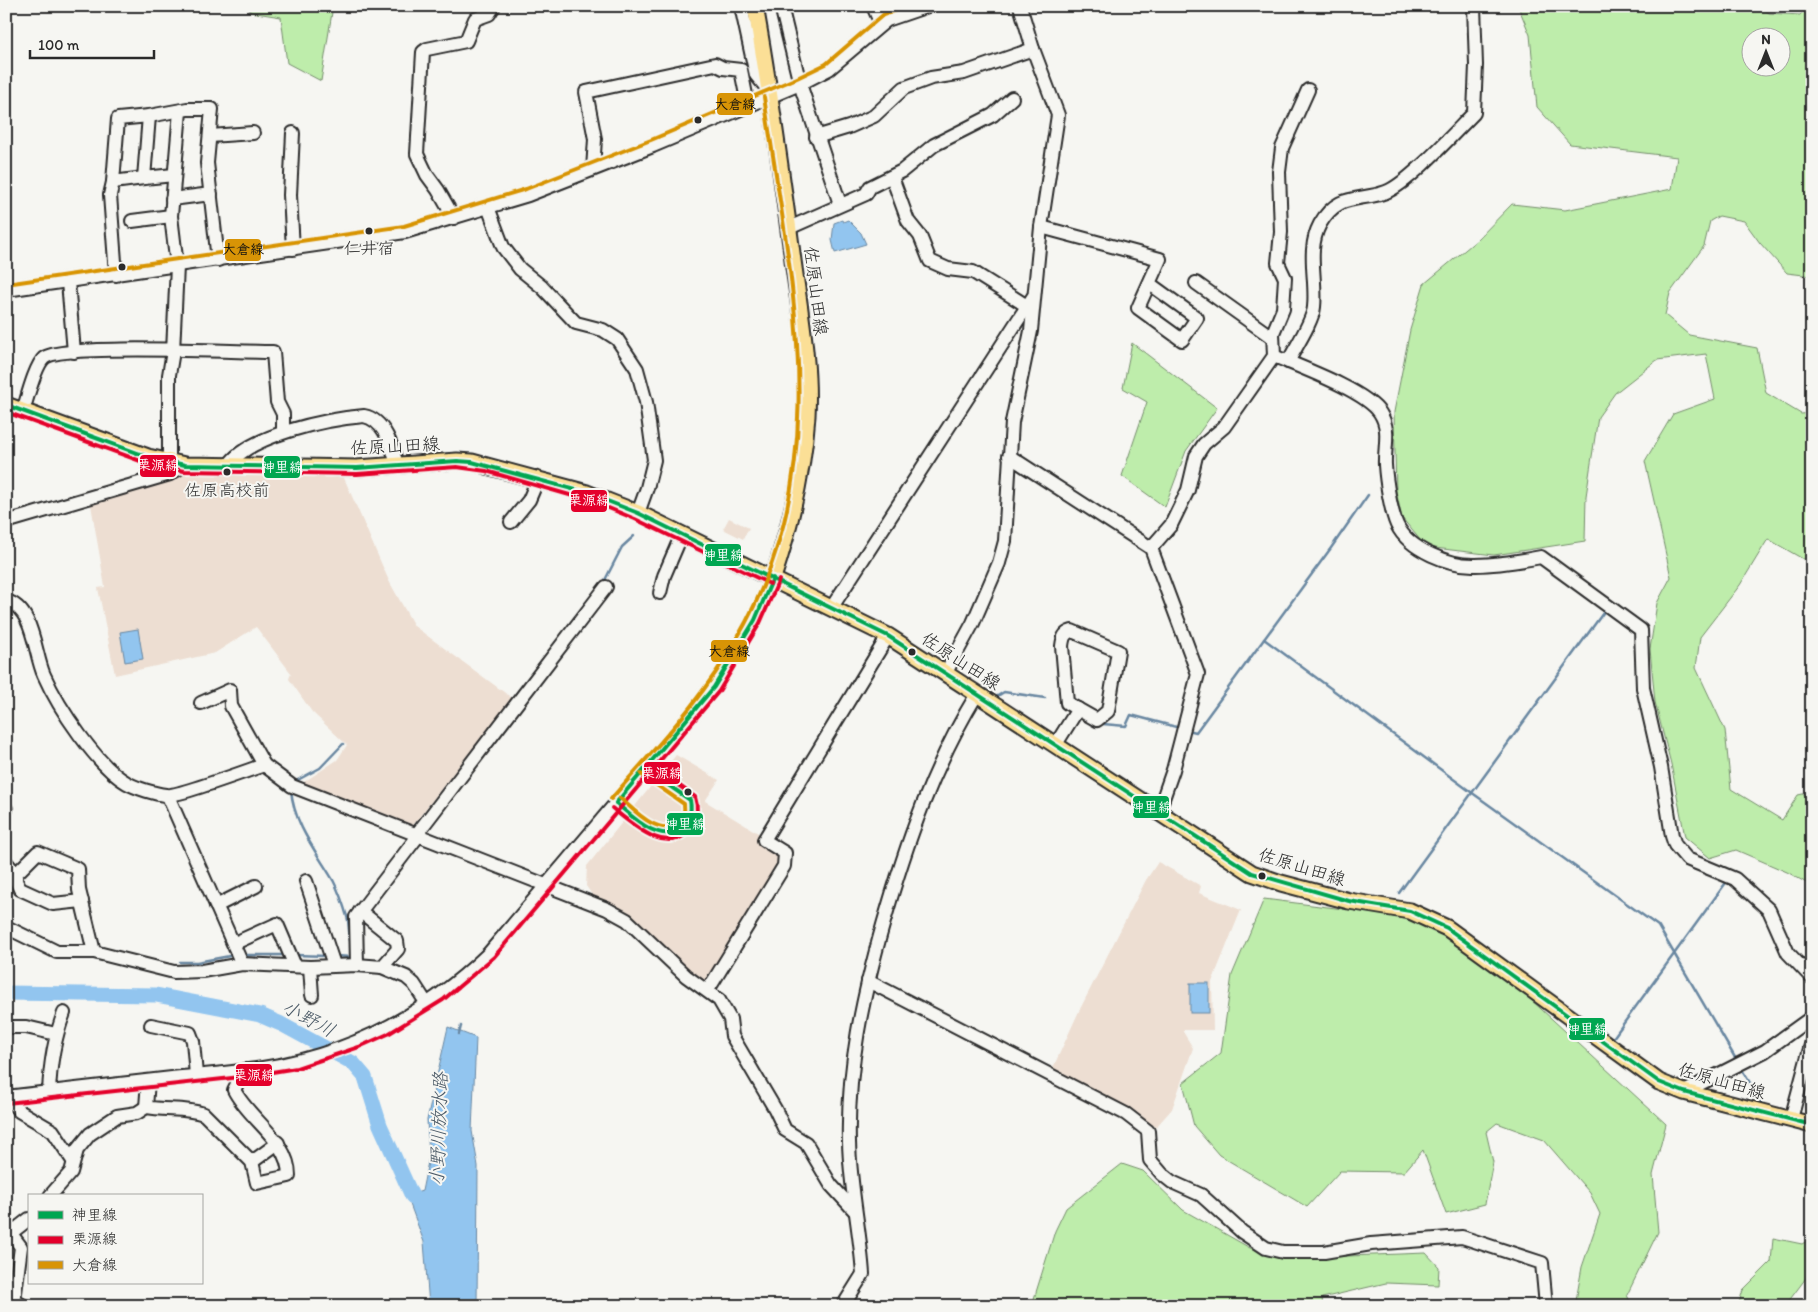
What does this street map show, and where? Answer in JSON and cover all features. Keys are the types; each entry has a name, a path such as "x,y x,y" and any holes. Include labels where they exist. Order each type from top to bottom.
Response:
{"main road":[{"name":"佐原山田線","path":"755,9 789,228 805,355 807,414 801,473 793,515 774,578"},
{"name":"佐原山田線","path":"6,405 169,462 184,465 357,468 457,461 472,462 587,493 638,513 774,578 888,636 1056,744 1158,814 1252,873 1281,883 1349,901 1410,910 1441,924 1659,1082 1684,1092 1812,1125"}],"street":[{"path":"454,218 416,154 423,52 427,49 466,41 475,19 489,14 494,6"},
{"path":"741,6 756,75 769,94"},
{"path":"781,6 800,84 816,137 840,204"},
{"path":"874,6 881,24"},
{"path":"6,290 405,232 488,208 528,195 748,105 769,94 800,84 830,69 887,20 928,6"},
{"path":"945,674 973,622 999,563 1005,541 1012,422 1031,331 1031,300 1058,116 1033,49 1020,6"},
{"path":"1288,362 1314,309 1312,240 1321,222 1333,209 1351,198 1385,192 1397,185 1439,148 1474,113 1476,65 1474,6"},
{"path":"816,137 871,118 904,88 931,78 964,73 1033,49"},
{"path":"593,169 594,139 586,92 715,64 723,68 742,70 748,105"},
{"path":"1151,548 1171,525 1188,490 1196,456 1204,444 1224,427 1274,356 1273,338 1283,309 1285,278 1278,264 1281,232 1279,172 1282,148 1308,90"},
{"path":"789,228 866,194 870,188 892,177 934,145 993,115 1012,98"},
{"path":"116,274 110,204 118,120 180,111 212,109 207,163 218,260"},
{"path":"169,462 169,375 173,351 177,266 171,216 180,111"},
{"path":"144,178 149,116"},
{"path":"210,136 253,133"},
{"path":"293,133 290,195 293,249"},
{"path":"112,182 174,175"},
{"path":"892,177 908,221 920,236 930,261 948,269 972,272 1031,300"},
{"path":"172,199 211,194"},
{"path":"488,208 503,247 520,269 542,287 576,323 603,330 617,339 636,369 646,402 654,460 638,513"},
{"path":"132,221 171,216"},
{"path":"1041,227 1160,260 1138,308 1182,340 1197,318 1150,284"},
{"path":"68,282 74,352"},
{"path":"1196,283 1273,338"},
{"path":"832,607 1031,300"},
{"path":"23,412 43,359 47,356 105,349 273,352 277,402 283,414 283,432"},
{"path":"1274,356 1357,394 1380,412 1388,430 1385,466 1397,526 1410,540 1422,549 1451,562 1474,565 1541,557 1641,630 1643,688 1662,767 1675,845 1687,859 1735,879 1769,910 1788,953 1812,978"},
{"path":"228,466 234,457 283,432 350,417 370,417 390,442 397,466"},
{"path":"1010,456 1151,548 1198,674 1174,770 1158,814"},
{"path":"6,522 170,474 184,465"},
{"path":"511,522 529,500 538,480"},
{"path":"660,593 664,576 682,534"},
{"path":"7,1097 244,1070 313,1057 348,1045 388,1027 427,1004 489,953 714,687 755,620 774,578"},
{"path":"357,965 356,917 415,835 606,587"},
{"path":"6,601 20,608 28,624 44,675 72,722 100,760 128,784 168,796 264,765"},
{"path":"1072,631 1118,651 1108,711 1097,720 1078,709 1067,703 1064,682 1063,637 1067,632 1072,631"},
{"path":"708,990 784,866 785,854 764,840 888,636"},
{"path":"201,703 230,690 231,706 264,765 293,786 607,909 627,920 686,976 708,990 724,1006 730,1019 732,1036 775,1109 785,1130 806,1143 831,1185 854,1210"},
{"path":"843,1306 855,1290 863,1274 854,1210 849,1142 852,1059 868,981 901,861 921,805 963,718 977,694"},
{"path":"1056,744 1078,709"},
{"path":"168,796 238,954"},
{"path":"16,874 38,852 78,869 82,901 94,952"},
{"path":"6,862 16,874 16,881 20,889 37,898 53,904 82,901"},
{"path":"306,881 334,965"},
{"path":"216,906 256,886"},
{"path":"360,911 397,941 398,949 382,967"},
{"path":"6,927 57,952 94,952 174,972 202,971 238,954 277,924 295,966"},
{"path":"238,954 295,966 357,965 382,967 414,984 427,1004"},
{"path":"310,967 312,995"},
{"path":"868,981 1116,1108 1142,1125 1148,1132 1150,1160 1162,1174 1172,1182 1200,1195 1242,1232 1266,1248 1283,1252 1324,1252 1371,1244 1462,1237 1542,1263 1546,1306"},
{"path":"49,1093 49,1072 56,1034 64,1012"},
{"path":"1684,1092 1765,1051 1812,1017"},
{"path":"151,1025 190,1033 193,1041 196,1076"},
{"path":"6,1027 26,1027 56,1034"},
{"path":"1787,1034 1812,1041 1791,1119"},
{"path":"52,1194 71,1172 77,1150 90,1134 117,1116 137,1113 146,1107 160,1110 194,1110 204,1114 252,1162 257,1183 289,1176 289,1164 278,1143 236,1095 234,1090 244,1070"},
{"path":"146,1107 148,1081"},
{"path":"7,1097 19,1111 53,1130 73,1161"},
{"path":"252,1162 278,1143"},
{"path":"16,1304 21,1247 9,1230 28,1220"}],"shaded area":[{"path":"341,471 389,581 414,626 512,698 410,829 301,784 337,760 347,745 312,712 289,679 291,673 256,627 215,653 115,675 98,588 105,587 90,499 188,474"},
{"path":"729,518 749,528 743,539 723,529"},
{"path":"676,755 719,780 705,801 763,836 758,844 782,857 782,864 708,985 688,974 595,899 586,886 587,866"},
{"path":"1158,862 1201,886 1199,893 1241,910 1212,982 1213,1030 1182,1030 1193,1048 1172,1109 1156,1127 1051,1072 1080,1009 1146,880"}],"green space":[{"path":"249,6 333,6 321,81 287,63 281,17 250,12"},
{"path":"1518,6 1760,6 1769,13 1800,15 1807,6 1812,6 1812,276 1787,273 1760,243 1744,221 1719,216 1710,221 1704,246 1670,293 1665,315 1689,335 1757,348 1766,393 1801,414 1812,413 1812,558 1803,559 1768,539 1740,585 1700,637 1696,668 1725,730 1731,789 1782,820 1798,795 1812,792 1812,886 1787,872 1736,850 1710,858 1685,837 1671,764 1655,702 1650,649 1657,603 1671,577 1645,461 1673,414 1715,399 1706,354 1657,360 1615,393 1598,417 1586,496 1585,541 1494,555 1426,547 1402,518 1396,491 1394,412 1410,330 1424,284 1477,240 1512,204 1565,210 1672,189 1677,157 1570,144 1537,107 1530,35"},
{"path":"1132,343 1217,408 1186,451 1165,507 1122,476 1147,402 1123,388"},
{"path":"1264,899 1375,913 1432,925 1503,974 1666,1124 1653,1175 1658,1232 1627,1295 1632,1306 1575,1306 1582,1267 1600,1214 1590,1193 1544,1140 1497,1123 1486,1132 1493,1162 1485,1204 1446,1214 1423,1150 1404,1172 1340,1171 1307,1207 1219,1155 1194,1126 1183,1083 1221,1053 1232,975"},
{"path":"1122,1164 1143,1171 1183,1210 1250,1248 1296,1258 1426,1253 1439,1267 1438,1285 1386,1283 1322,1298 1323,1306 1035,1306 1033,1302 1055,1231 1066,1208"},
{"path":"1773,1238 1802,1244 1812,1238 1812,1270 1785,1306 1738,1306 1743,1290 1771,1262"}],"water":[{"path":"842,220 843,222 848,220 861,233 866,244 835,253 832,240 834,223"},
{"path":"138,629 143,659 125,662 120,632"},
{"path":"1190,983 1209,983 1209,1013 1190,1013"},
{"path":"448,1027 476,1038 472,1131 478,1166 477,1306 429,1306 424,1242 407,1196 422,1191 429,1157 427,1120"}],"waterway":[{"path":"1188,730 1196,732 1368,495"},
{"path":"604,582 622,547 634,536"},
{"path":"1399,893 1603,613"},
{"path":"1264,639 1471,792 1658,926 1737,1061"},
{"path":"996,697 1004,692 1045,698"},
{"path":"1103,724 1126,726 1131,715 1180,728"},
{"path":"294,782 320,768 343,744"},
{"path":"291,790 296,815 313,848 333,880 348,920"},
{"path":"1613,1038 1725,884"},
{"path":"350,941 348,920 352,915"},
{"path":"180,962 197,962 235,955"},
{"path":"243,955 285,955"},
{"path":"295,955 327,956"},
{"path":"335,956 352,957"},
{"name":"小野川","path":"6,993 156,995 260,1015 281,1024 353,1063 365,1077 380,1125 412,1196 425,1209"},
{"name":"小野川放水路","path":"459,1034 461,1026"},
{"path":"1741,1068 1762,1103"}],"transit line":[{"name":"大倉線","path":"6,284 404,226 526,189 651,140 797,78 826,64 883,15 908,6"},
{"name":"大倉線","path":"611,799 694,703 723,662 768,575 787,508 797,441 798,373 794,305 764,97"},
{"name":"神里線","path":"6,405 148,457 185,465 357,468 457,461 472,462 587,493 638,513 888,636 1252,873 1349,901 1410,911 1447,928 1659,1082 1684,1092 1812,1125"},
{"name":"栗源線","path":"6,412 146,463 184,471 357,474 457,467 486,471 594,502 635,519 770,584"},
{"name":"神里線","path":"616,803 714,687 755,620 773,578"},
{"name":"栗源線","path":"7,1103 241,1077 297,1068 359,1047 388,1034 443,1000 494,957 719,691 760,623 779,580"},
{"name":"栗源線","path":"612,808 651,836 662,839 673,840 683,836 692,827 697,812 695,797 649,764"},
{"name":"神里線","path":"616,803 646,827 655,831 673,832 684,825 690,816 690,800 645,769"},
{"name":"大倉線","path":"620,798 640,815 656,825 672,826 681,820 684,814 684,804 641,774"}],"place":[{"name":"仁井宿","path":"369,231"},
{"name":"佐原高校前","path":"227,472"}]}
